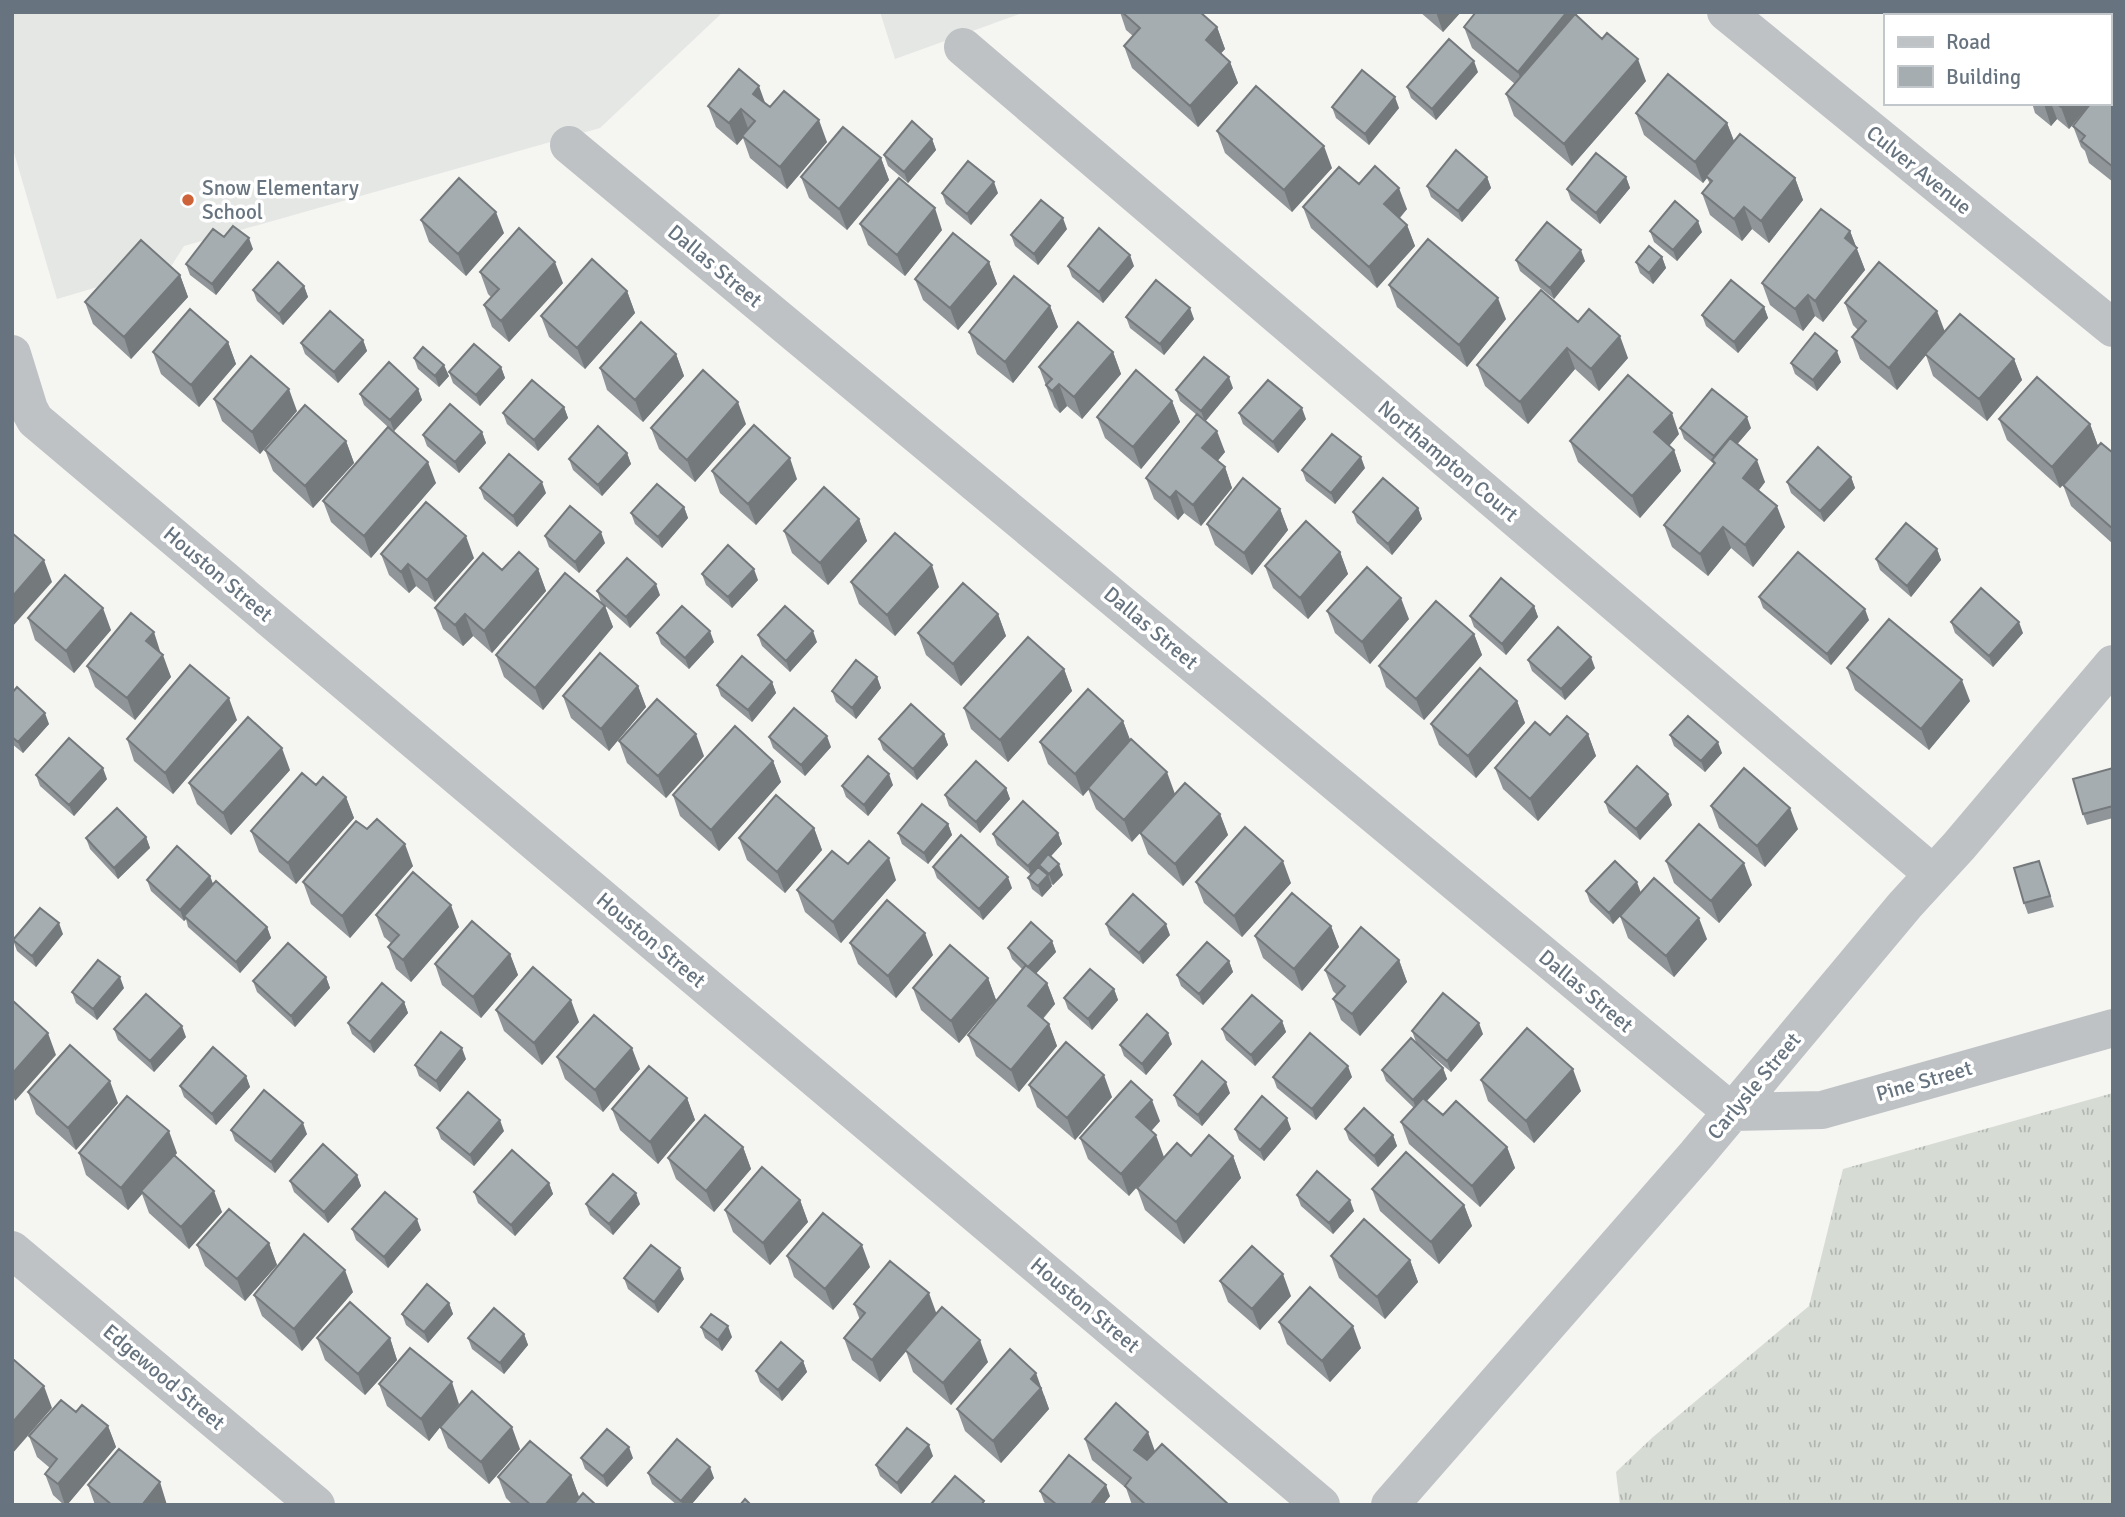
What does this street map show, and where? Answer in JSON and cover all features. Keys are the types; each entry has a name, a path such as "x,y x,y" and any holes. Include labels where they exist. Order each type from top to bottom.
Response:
{"street":[{"name":"Culver Avenue","path":"1726,12 2113,328"},
{"name":"Northampton Court","path":"962,47 1933,874"},
{"name":"Dallas Street","path":"569,145 1732,1112"},
{"name":"Houston Street","path":"12,354 35,420 1321,1505"},
{"name":"Carlysle Street","path":"1390,1505 1732,1112 1905,905 1959,846 2113,664"},
{"name":"Pine Street","path":"1732,1112 1822,1110 2113,1028"},
{"name":"Edgewood Street","path":"12,1250 316,1505"}],"shaded area":[{"name":"Snow Elementary School","path":"12,12 723,12 600,128 184,246 172,265 57,299 12,146"},
{"path":"880,12 1025,12 895,59"}],"green space":[{"path":"2113,1093 2113,1505 1620,1505 1616,1472 1653,1437 1809,1306 1843,1169"}],"building":[{"path":"1122,12 1200,12 1217,27 1206,40 1230,62 1190,106 1124,46 1140,28"},
{"path":"1476,12 1567,12 1518,72 1464,27"},
{"path":"1913,12 1941,12 1940,14"},
{"path":"1974,12 2041,12 2040,14 1972,14"},
{"path":"1575,14 1602,39 1607,33 1638,59 1564,144 1506,94"},
{"path":"1449,39 1474,61 1432,109 1407,87"},
{"path":"739,69 759,86 753,94 770,107 784,91 819,120 780,167 742,136 755,121 741,109 729,123 708,106"},
{"path":"1362,70 1395,97 1365,134 1332,107"},
{"path":"1668,74 1727,123 1695,162 1636,113"},
{"path":"2113,77 2113,167 2081,141 2085,136 2073,126 2089,105 2111,105"},
{"path":"1256,86 1324,146 1284,190 1217,131"},
{"path":"912,121 932,139 904,172 884,155"},
{"path":"843,127 881,158 839,209 801,177"},
{"path":"1740,134 1795,178 1761,221 1744,207 1734,219 1702,193 1712,181 1706,176"},
{"path":"1456,150 1487,177 1458,211 1427,186"},
{"path":"1596,153 1626,177 1596,213 1567,189"},
{"path":"968,161 994,182 967,214 942,193"},
{"path":"1375,166 1399,188 1384,204 1407,225 1369,267 1303,207 1339,167 1359,184"},
{"path":"459,178 496,212 458,254 421,220"},
{"path":"899,178 935,208 897,255 860,224"},
{"path":"1041,200 1063,218 1034,254 1011,235"},
{"path":"1675,201 1698,221 1673,250 1650,231"},
{"path":"1821,209 1850,231 1845,238 1857,248 1815,301 1808,295 1795,309 1762,283"},
{"path":"1547,222 1581,250 1550,288 1516,260"},
{"path":"233,226 249,238 212,284 186,264 213,229 224,237"},
{"path":"519,228 555,262 501,321 484,305 499,289 480,272"},
{"path":"1099,228 1130,255 1099,292 1068,266"},
{"path":"953,233 989,262 950,308 915,279"},
{"path":"1428,239 1498,298 1459,345 1389,285"},
{"path":"141,240 180,275 124,337 85,302"},
{"path":"1649,246 1662,257 1649,273 1636,262"},
{"path":"592,259 627,291 577,348 541,316"},
{"path":"278,262 304,286 279,314 253,290"},
{"path":"1879,262 1937,311 1889,368 1852,337 1866,321 1845,303"},
{"path":"1014,276 1050,306 1005,362 969,332"},
{"path":"1156,280 1190,308 1160,344 1126,317"},
{"path":"1731,280 1764,307 1734,342 1702,315"},
{"path":"1541,290 1578,322 1589,309 1620,336 1591,369 1567,348 1520,402 1477,365"},
{"path":"190,309 228,342 191,385 153,352"},
{"path":"330,311 363,340 334,372 301,343"},
{"path":"1960,314 2014,359 1979,399 1925,354"},
{"path":"641,322 676,354 635,400 600,368"},
{"path":"1078,322 1113,352 1074,397 1059,384 1052,391 1046,385 1052,379 1039,367"},
{"path":"1815,333 1837,351 1813,380 1791,363"},
{"path":"474,344 501,367 476,395 449,372"},
{"path":"423,347 444,365 435,376 414,358"},
{"path":"251,356 289,389 252,432 214,399"},
{"path":"1204,357 1229,377 1201,411 1176,390"},
{"path":"389,362 418,389 390,420 360,394"},
{"path":"703,370 738,402 687,460 651,428"},
{"path":"1136,370 1172,401 1133,447 1097,417"},
{"path":"1628,375 1672,413 1654,432 1674,450 1632,496 1570,441"},
{"path":"2037,377 2090,424 2052,467 1999,419"},
{"path":"532,380 564,407 534,440 503,413"},
{"path":"1268,380 1302,408 1273,442 1239,413"},
{"path":"1712,389 1747,417 1714,456 1680,428"},
{"path":"450,404 482,432 455,462 423,435"},
{"path":"305,405 346,441 305,486 265,450"},
{"path":"1197,414 1217,431 1202,448 1225,467 1193,505 1176,491 1170,498 1146,478"},
{"path":"754,425 790,458 748,504 712,471"},
{"path":"598,426 627,453 598,485 569,459"},
{"path":"388,427 428,462 364,536 323,501"},
{"path":"1332,434 1361,457 1331,493 1302,470"},
{"path":"1730,438 1757,460 1743,478 1777,506 1745,545 1723,527 1700,554 1664,525 1715,463 1712,460"},
{"path":"2101,443 2113,453 2113,529 2063,485"},
{"path":"1818,447 1851,477 1820,511 1787,482"},
{"path":"509,454 542,482 513,516 480,488"},
{"path":"1243,478 1280,509 1244,553 1207,524"},
{"path":"1383,478 1418,508 1388,544 1353,512"},
{"path":"657,484 684,507 658,537 631,513"},
{"path":"824,487 859,519 820,563 784,531"},
{"path":"426,502 466,536 427,580 408,564 401,572 381,554"},
{"path":"570,506 601,532 575,562 545,536"},
{"path":"1306,521 1340,552 1300,598 1265,566"},
{"path":"1906,523 1937,549 1907,586 1876,559"},
{"path":"12,533 44,560 12,597"},
{"path":"895,533 932,565 887,615 851,582"},
{"path":"728,545 754,569 728,597 702,574"},
{"path":"519,552 538,569 484,631 465,614 455,625 435,608 483,553 502,570"},
{"path":"1798,552 1865,609 1827,654 1759,597"},
{"path":"627,558 656,584 626,617 597,591"},
{"path":"1367,567 1401,598 1362,642 1327,611"},
{"path":"565,573 605,606 535,688 496,655"},
{"path":"65,575 103,608 66,651 28,618"},
{"path":"1501,578 1534,606 1502,644 1470,616"},
{"path":"963,583 998,614 953,664 918,633"},
{"path":"1981,588 2019,622 1989,656 1951,622"},
{"path":"1436,601 1474,634 1416,699 1379,666"},
{"path":"682,606 710,631 685,658 657,633"},
{"path":"785,606 813,631 786,661 758,635"},
{"path":"131,613 154,632 146,641 163,655 127,698 87,666"},
{"path":"1889,619 1962,680 1921,729 1847,668"},
{"path":"1558,627 1591,657 1561,689 1528,660"},
{"path":"1028,637 1064,669 1000,740 964,708"},
{"path":"600,653 638,686 601,729 563,696"},
{"path":"742,656 772,682 748,710 717,685"},
{"path":"856,660 877,677 852,708 832,691"},
{"path":"190,665 229,698 165,773 127,739"},
{"path":"1480,668 1517,701 1468,756 1431,724"},
{"path":"17,687 45,713 18,742 12,737 12,693"},
{"path":"1088,689 1123,721 1075,774 1040,742"},
{"path":"657,699 696,734 658,776 619,741"},
{"path":"911,704 944,734 913,769 879,739"},
{"path":"794,708 827,736 801,765 769,737"},
{"path":"1567,716 1588,734 1530,799 1495,768 1535,722 1550,735"},
{"path":"1688,716 1718,742 1701,761 1670,735"},
{"path":"248,717 282,748 223,813 189,783"},
{"path":"735,726 773,761 711,830 673,795"},
{"path":"69,738 103,768 69,805 36,775"},
{"path":"1131,739 1167,772 1124,820 1088,788"},
{"path":"868,756 889,774 864,805 842,786"},
{"path":"976,761 1006,788 976,822 945,795"},
{"path":"1637,766 1668,794 1636,829 1605,802"},
{"path":"1744,768 1790,808 1757,846 1711,806"},
{"path":"2113,768 2113,806 2083,814 2073,779"},
{"path":"302,773 316,785 323,777 346,797 288,863 251,831"},
{"path":"1185,783 1220,814 1175,864 1140,833"},
{"path":"776,795 814,828 777,872 739,838"},
{"path":"1023,801 1058,833 1028,866 993,834"},
{"path":"922,804 948,824 924,853 898,833"},
{"path":"117,808 146,837 114,868 86,838"},
{"path":"377,819 405,844 342,916 303,882 356,821 367,829"},
{"path":"1699,824 1744,863 1711,901 1666,861"},
{"path":"1245,827 1283,861 1234,916 1196,882"},
{"path":"961,835 1008,877 979,909 933,867"},
{"path":"869,841 889,858 833,922 797,890 832,851 848,864"},
{"path":"177,846 210,876 180,910 147,880"},
{"path":"1048,854 1059,864 1049,874 1039,865"},
{"path":"1615,861 1637,882 1609,913 1586,891"},
{"path":"2039,861 2050,896 2024,903 2014,868"},
{"path":"1038,867 1048,875 1038,886 1028,878"},
{"path":"413,872 451,905 403,960 388,947 399,935 376,915"},
{"path":"1654,878 1699,918 1666,956 1620,916"},
{"path":"216,881 267,927 236,962 184,916"},
{"path":"1292,893 1331,926 1294,969 1255,936"},
{"path":"1133,894 1166,924 1139,953 1106,924"},
{"path":"887,900 925,933 888,976 850,943"},
{"path":"40,908 59,923 32,956 13,940"},
{"path":"472,921 510,954 473,997 435,964"},
{"path":"1031,922 1052,941 1028,967 1008,948"},
{"path":"1361,927 1399,960 1352,1014 1333,999 1345,986 1325,970"},
{"path":"1207,942 1229,961 1199,994 1177,975"},
{"path":"288,943 326,977 291,1016 253,981"},
{"path":"950,945 988,978 951,1021 913,988"},
{"path":"98,960 120,977 93,1009 72,992"},
{"path":"1026,965 1047,983 1028,1006 1049,1024 1011,1070 968,1035"},
{"path":"533,967 571,1000 534,1043 496,1010"},
{"path":"1090,969 1114,989 1088,1019 1064,998"},
{"path":"382,983 404,1002 370,1042 348,1023"},
{"path":"1443,993 1479,1023 1447,1061 1412,1031"},
{"path":"146,994 182,1026 150,1061 114,1029"},
{"path":"1252,995 1282,1021 1251,1055 1222,1029"},
{"path":"12,1000 48,1033 12,1074"},
{"path":"1147,1014 1168,1033 1142,1064 1120,1045"},
{"path":"594,1015 632,1048 595,1090 557,1057"},
{"path":"1527,1028 1573,1069 1526,1121 1481,1080"},
{"path":"441,1032 462,1048 436,1081 415,1065"},
{"path":"1310,1033 1348,1066 1312,1109 1273,1077"},
{"path":"1411,1038 1443,1068 1413,1100 1382,1070"},
{"path":"1066,1042 1104,1075 1067,1118 1029,1085"},
{"path":"70,1045 110,1081 68,1128 28,1092"},
{"path":"213,1047 246,1076 212,1114 180,1086"},
{"path":"1202,1061 1226,1082 1198,1115 1174,1095"},
{"path":"649,1066 687,1098 650,1142 612,1109"},
{"path":"1131,1081 1152,1100 1136,1117 1156,1135 1121,1174 1080,1138"},
{"path":"264,1090 303,1123 271,1162 231,1130"},
{"path":"468,1092 500,1120 470,1155 437,1128"},
{"path":"127,1096 169,1131 121,1188 79,1153"},
{"path":"1262,1096 1287,1118 1260,1150 1235,1129"},
{"path":"1423,1098 1443,1115 1456,1101 1507,1147 1472,1186 1401,1122"},
{"path":"1364,1108 1393,1135 1374,1156 1345,1129"},
{"path":"705,1115 743,1147 706,1191 668,1158"},
{"path":"1209,1135 1233,1156 1176,1222 1137,1188 1177,1143 1191,1156"},
{"path":"323,1144 357,1175 324,1212 290,1181"},
{"path":"512,1150 549,1183 511,1225 474,1192"},
{"path":"1406,1152 1464,1205 1431,1242 1372,1189"},
{"path":"174,1155 214,1191 181,1227 141,1191"},
{"path":"762,1167 800,1200 763,1243 725,1210"},
{"path":"1317,1171 1350,1200 1329,1223 1297,1195"},
{"path":"613,1174 636,1193 609,1224 586,1204"},
{"path":"385,1192 417,1219 384,1257 352,1229"},
{"path":"229,1209 269,1243 237,1279 197,1245"},
{"path":"823,1213 862,1245 825,1289 787,1256"},
{"path":"1364,1219 1410,1260 1377,1297 1331,1256"},
{"path":"304,1234 345,1270 294,1329 254,1295"},
{"path":"651,1245 680,1268 654,1302 624,1278"},
{"path":"1252,1246 1283,1274 1252,1309 1220,1281"},
{"path":"890,1261 929,1293 872,1360 844,1338 865,1313 854,1304"},
{"path":"427,1284 449,1303 424,1332 402,1314"},
{"path":"1310,1287 1353,1326 1322,1361 1279,1322"},
{"path":"350,1302 390,1338 358,1374 317,1338"},
{"path":"942,1307 980,1340 943,1383 905,1350"},
{"path":"494,1308 524,1334 500,1363 468,1338"},
{"path":"711,1314 728,1326 718,1340 701,1327"},
{"path":"781,1342 803,1361 778,1390 756,1371"},
{"path":"410,1348 452,1382 421,1419 379,1384"},
{"path":"1010,1349 1036,1373 1031,1379 1041,1388 993,1441 957,1409"},
{"path":"14,1360 44,1386 12,1423 12,1362"},
{"path":"472,1391 512,1427 481,1462 440,1427"},
{"path":"61,1400 76,1412 82,1405 108,1426 58,1484 45,1474 57,1459 29,1436"},
{"path":"1116,1403 1148,1432 1134,1450 1147,1460 1162,1444 1228,1504 1146,1505 1125,1486 1131,1478 1085,1439"},
{"path":"907,1428 929,1445 897,1483 876,1465"},
{"path":"607,1429 629,1447 603,1476 581,1458"},
{"path":"677,1439 710,1467 681,1501 648,1473"},
{"path":"530,1441 571,1475 545,1505 531,1505 498,1477"},
{"path":"119,1449 160,1482 142,1505 112,1505 88,1485"},
{"path":"1069,1455 1106,1485 1090,1505 1057,1505 1040,1491"},
{"path":"955,1476 984,1501 981,1505 930,1505"},
{"path":"583,1493 596,1505 573,1505"},
{"path":"745,1499 751,1505 740,1505"}],"place":[{"name":"Snow Elementary School","path":"188,200"}]}
